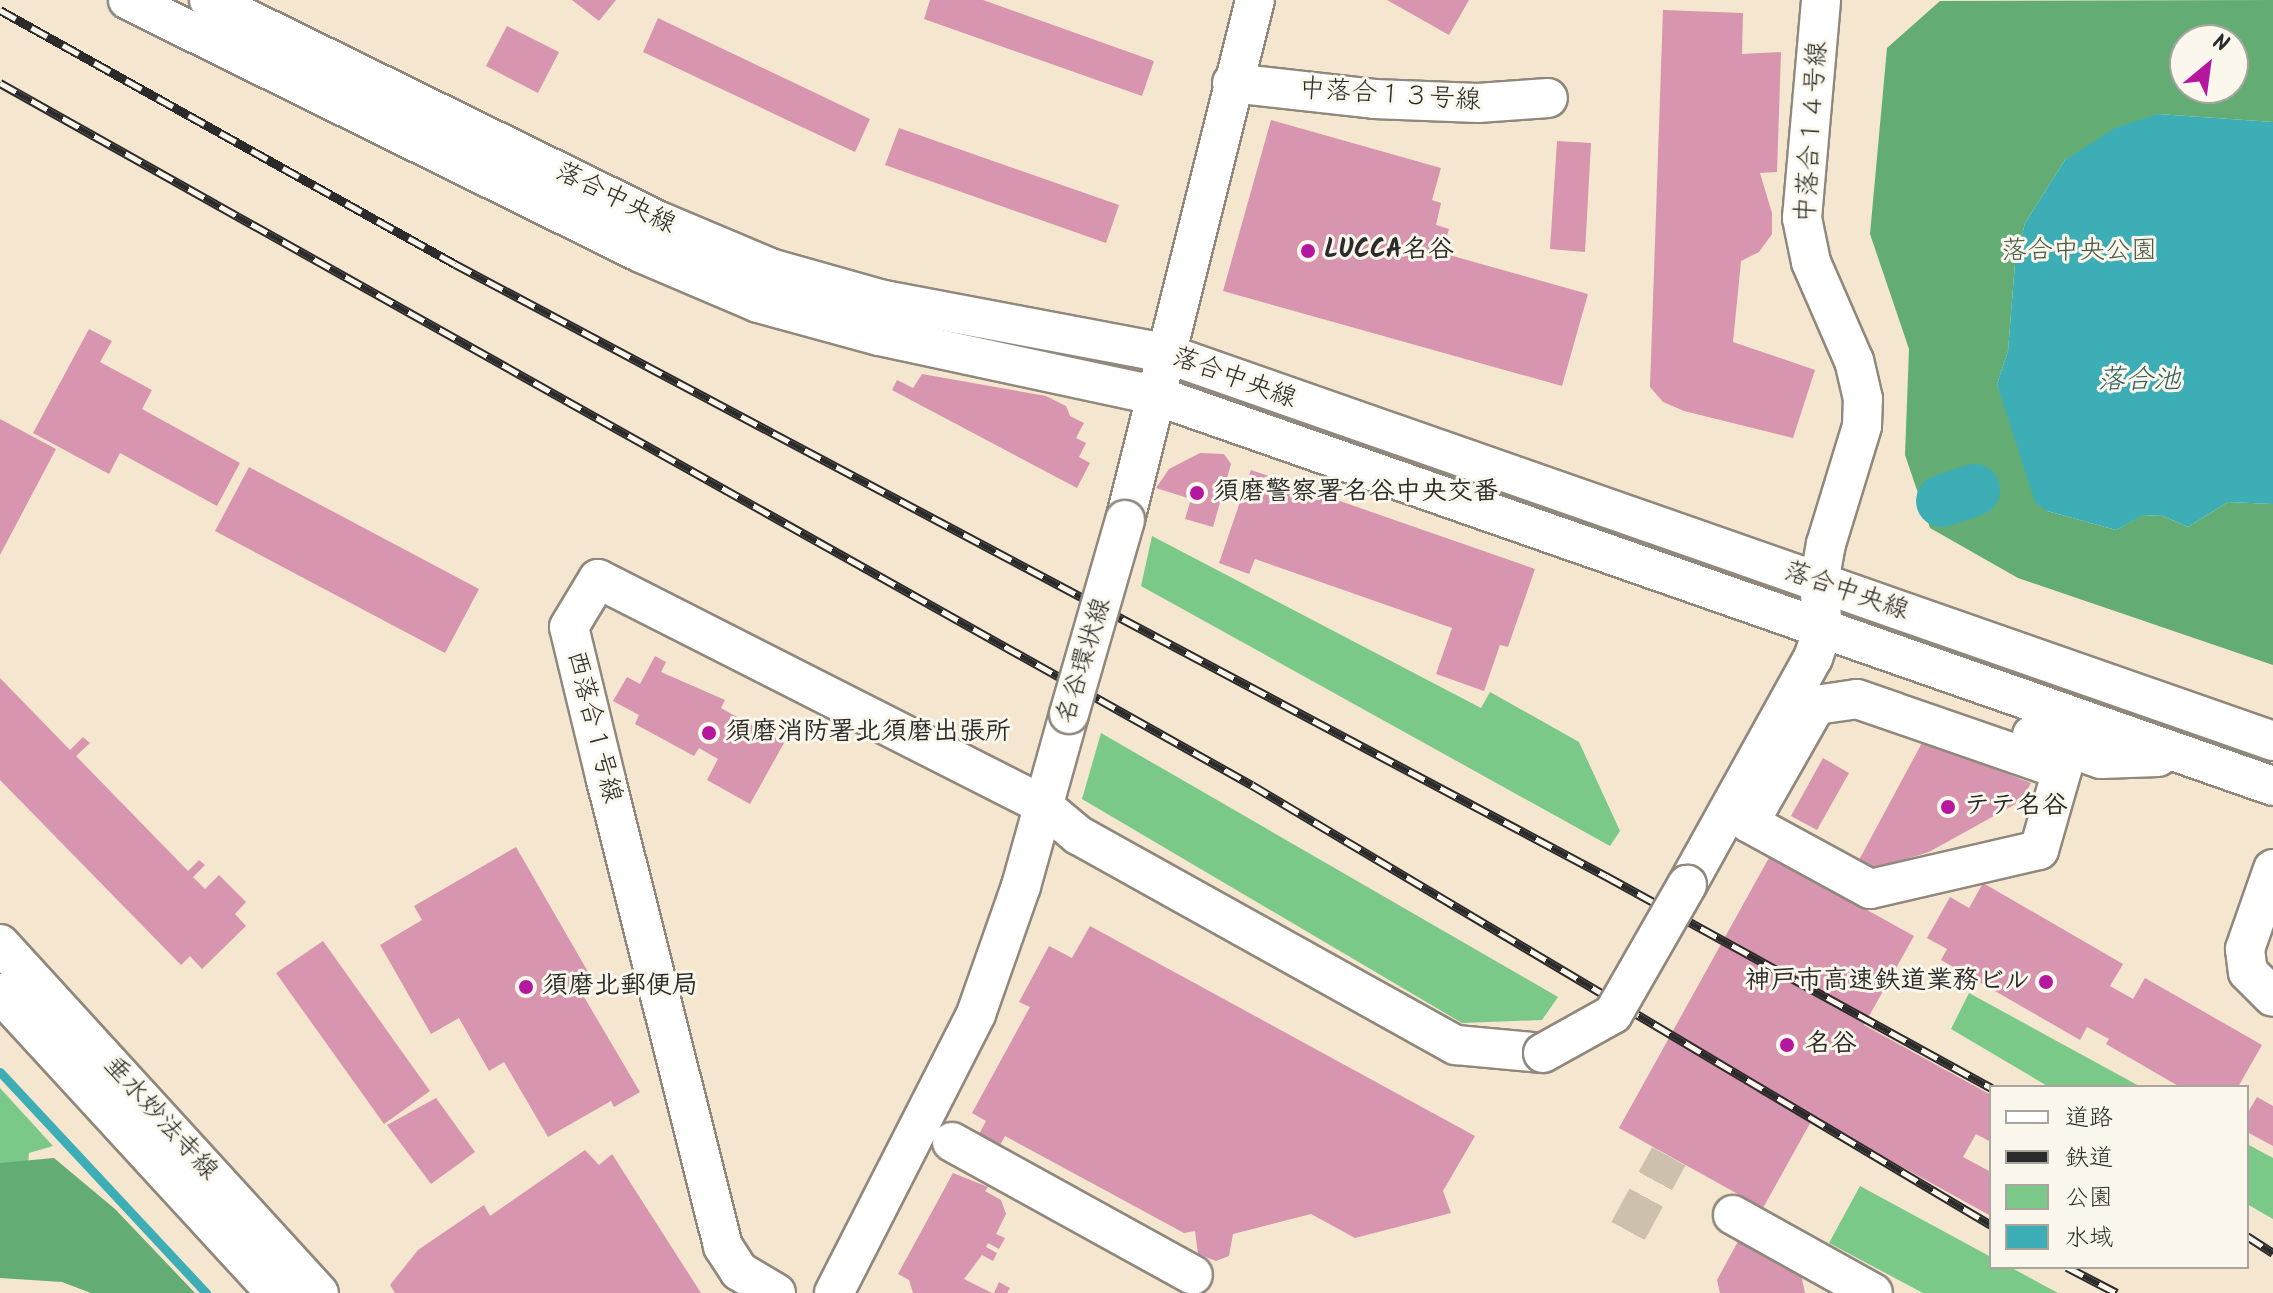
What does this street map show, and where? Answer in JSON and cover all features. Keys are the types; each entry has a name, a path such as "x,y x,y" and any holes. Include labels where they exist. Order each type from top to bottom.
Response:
{"street":[{"name":"落合中央線","path":"128,0 641,253 758,303 879,336 1154,395 2177,756 2273,786"},
{"name":"落合中央線","path":"209,0 659,221 770,268 884,300 1164,353 2273,741"},
{"name":"名谷環状線","path":"834,1293 976,1014 1021,886 1044,793 1125,520 1164,353 1255,0"},
{"name":"中落合１４号線","path":"1819,583 1862,426 1863,399 1854,361 1811,262 1802,218 1821,0"},
{"name":"中落合１３号線","path":"1232,83 1374,99 1478,103 1548,98"},
{"name":"西落合１号線","path":"776,1293 739,1271 723,1246 573,646 572,619 598,579 1044,793"},
{"path":"1819,583 1823,629"},
{"name":"落合中央線","path":"1044,793 1078,835 1456,1045 1543,1053 1613,1014 1795,692 1823,629"},
{"path":"1795,692 1832,679 1861,677 2101,759 2177,756"},
{"path":"1857,699 2062,770 2039,850 1870,889 1826,876 1749,823 1816,705 1857,699"},
{"path":"2273,869 2245,949 2248,972 2273,997"},
{"name":"垂水妙法寺線","path":"0,944 319,1293"},
{"name":"垂水妙法寺線","path":"0,993 276,1293"},
{"path":"952,1142 1193,1275"},
{"path":"1733,1215 1873,1293"}],"green space":[{"path":"2273,0 2273,122 2158,114 2065,160 2025,223 2015,263 2008,351 1997,384 2047,511 2116,530 2142,515 2163,516 2188,527 2228,502 2273,504 2273,665 2018,578 1930,528 1905,455 1909,349 1870,234 1887,48 1940,1"},
{"path":"1152,536 1481,708 1490,692 1579,742 1620,831 1610,846 1141,586"},
{"path":"1101,733 1558,997 1542,1020 1462,1023 1082,799"},
{"path":"1969,993 2137,1085 2046,1085 1951,1029"},
{"path":"0,1088 53,1146 29,1153 26,1186 0,1229"},
{"path":"2249,1145 2273,1158 2273,1219 2249,1205"},
{"path":"54,1158 115,1209 195,1293 91,1293 62,1282 0,1278 0,1163"},
{"path":"1860,1186 1989,1256 1989,1269 2014,1269 2058,1293 1923,1293 1829,1243"}],"water":[{"name":"落合池","path":"2158,114 2273,122 2273,504 2228,502 2188,527 2163,516 2143,515 2116,530 2047,511 2035,502 1997,384 2008,351 2015,263 2025,223 2065,160 2115,128"}],"building":[{"path":"572,0 616,0 599,21"},
{"path":"930,0 983,0 1154,61 1142,96 924,19"},
{"path":"1387,0 1469,0 1449,35"},
{"path":"1663,10 1743,13 1742,54 1781,52 1777,172 1760,173 1772,213 1772,234 1759,252 1741,261 1733,342 1815,370 1793,438 1684,411 1663,402 1650,387"},
{"path":"658,18 870,119 855,152 643,52"},
{"path":"507,26 559,52 538,93 486,66"},
{"path":"1271,120 1441,168 1432,200 1441,203 1436,225 1449,229 1442,253 1588,294 1562,386 1223,291"},
{"path":"899,128 1119,205 1106,243 885,165"},
{"path":"1557,141 1591,143 1585,252 1550,249"},
{"path":"89,329 112,341 100,362 152,390 142,409 240,463 217,506 120,453 109,474 33,433"},
{"path":"922,374 1046,396 1066,406 1070,416 1084,423 1076,438 1086,443 1079,457 1090,463 1077,488 892,390 897,380 913,388"},
{"path":"0,419 56,449 0,555"},
{"name":"須磨警察署名谷中央交番","path":"1200,453 1224,454 1231,464 1213,527 1185,519 1191,499 1156,488 1169,469"},
{"path":"249,467 479,589 445,653 215,531"},
{"path":"1251,470 1535,569 1508,647 1500,645 1484,691 1436,674 1452,628 1255,559 1249,574 1219,563"},
{"name":"須磨消防署北須磨出張所","path":"655,656 666,662 661,672 725,700 721,708 784,743 750,804 707,780 718,759 699,748 694,756 635,724 639,715 613,701 627,677 640,684"},
{"path":"0,678 70,750 83,737 90,743 76,756 188,871 199,860 205,865 193,877 205,889 219,875 246,902 235,914 246,926 202,969 190,956 181,965 0,780"},
{"name":"テテ名谷","path":"1923,741 2031,783 2021,801 1929,852 1873,869 1859,860"},
{"path":"1823,758 1849,773 1817,830 1791,816"},
{"path":"516,847 591,977 577,985 640,1092 614,1107 611,1101 548,1137 504,1062 489,1071 459,1018 431,1034 380,945 422,920 414,906"},
{"path":"1770,856 1914,936 1864,1025 1989,1094 1989,1141 1976,1134 1963,1157 1989,1171 1989,1215 1813,1118 1763,1208 1619,1128"},
{"name":"神戸市高速鉄道業務ビル","path":"1983,883 2123,964 2110,986 2133,999 2145,978 2262,1045 2239,1085 2177,1085 2106,1044 2109,1039 2087,1027 2080,1040 1941,960 1947,949 1927,938 1950,897 1969,908"},
{"path":"1090,926 1475,1136 1443,1191 1451,1213 1355,1238 1311,1214 1233,1234 1229,1256 1216,1261 1198,1254 1195,1231 1184,1233 1005,1136 998,1149 977,1138 986,1121 972,1113 1030,1007 1019,1002 1049,946 1072,958"},
{"path":"323,941 430,1091 384,1124 276,973"},
{"path":"2257,1097 2273,1106 2273,1146 2249,1133 2249,1111"},
{"path":"436,1098 475,1152 431,1184 387,1125"},
{"path":"585,1150 599,1165 612,1154 701,1293 395,1293 390,1285 418,1250 484,1205 490,1216"},
{"path":"953,1173 988,1187 985,1191 1001,1200 1006,1214 996,1234 1005,1238 999,1249 988,1243 986,1247 997,1253 993,1261 982,1255 964,1279 992,1293 913,1293 909,1280 898,1274"},
{"path":"1742,1234 1799,1265 1805,1293 1720,1293 1717,1280"},
{"path":"999,1282 1010,1288 1007,1293 994,1293"}],"waterway":[{"path":"1942,501 1974,490"},
{"path":"0,1072 206,1293"}],"tunnel":[{"path":"1628,1231 1669,1156"}],"railway":[{"path":"0,10 455,264 1606,876 1989,1087"},
{"path":"0,83 1252,785 1989,1224"},
{"path":"2249,1237 2273,1253"},
{"path":"2071,1269 2117,1293"}],"place":[{"name":"LUCCA名谷","path":"1308,251"},
{"name":"須磨警察署名谷中央交番","path":"1197,493"},
{"name":"須磨消防署北須磨出張所","path":"709,733"},
{"name":"テテ名谷","path":"1948,807"},
{"name":"神戸市高速鉄道業務ビル","path":"2046,982"},
{"name":"須磨北郵便局","path":"526,987"},
{"name":"名谷","path":"1787,1045"}],"park label":[{"name":"落合中央公園","path":"2079,252"}]}
